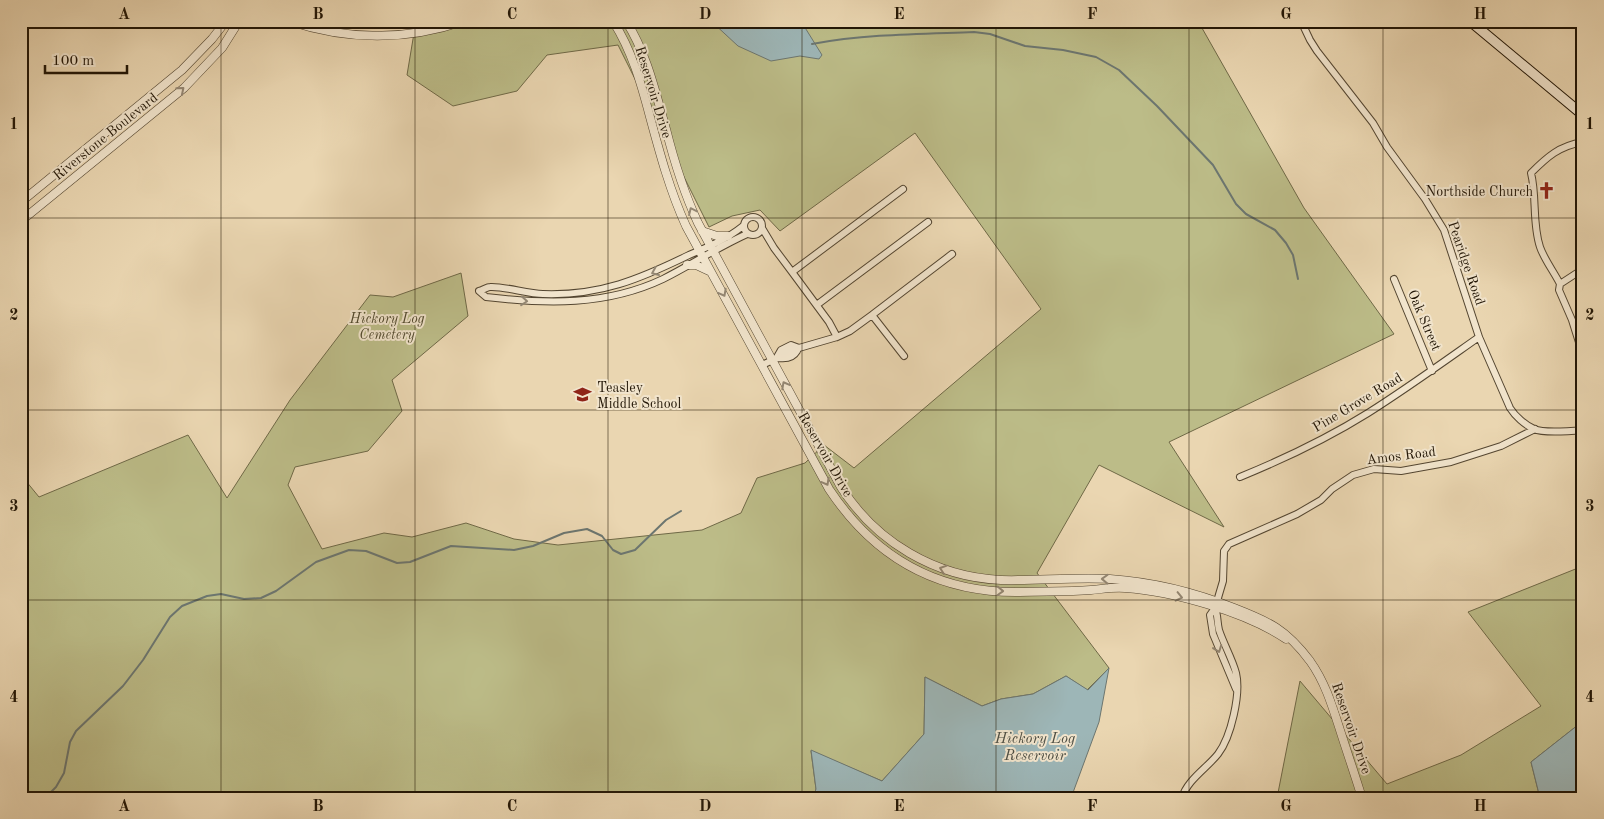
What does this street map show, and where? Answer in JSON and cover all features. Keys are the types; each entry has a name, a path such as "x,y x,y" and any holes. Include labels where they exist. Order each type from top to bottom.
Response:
{"main road":[{"path":"1470,21 1583,115"}],"street":[{"name":"Riverstone Boulevard","path":"21,202 175,77 205,47 226,21"},
{"name":"Riverstone Boulevard","path":"21,221 184,88 206,66 230,36 239,21"},
{"path":"230,36 245,21"},
{"path":"288,21 335,33 374,36 415,33 464,21"},
{"name":"Reservoir Drive","path":"613,21 626,44 636,68 671,190 686,226 829,489 854,522 875,543 918,571 957,586 986,591 1026,592 1125,588 1216,604"},
{"name":"Reservoir Drive","path":"626,21 648,66 682,187 702,231 774,359 847,496 867,520 883,535 919,559 949,571 980,578 1010,580 1080,578 1118,580 1174,588 1271,623 1284,632 1308,659 1323,681 1362,798"},
{"name":"Pearidge Road","path":"1301,21 1317,52 1362,107 1444,230 1479,337 1510,408 1515,415 1535,430"},
{"path":"1583,142 1563,147 1545,159 1531,173 1540,248 1560,284 1559,290 1572,320 1583,355"},
{"path":"792,272 902,189"},
{"path":"711,249 743,226 745,220 753,217 759,219 774,248 818,304 837,337"},
{"path":"818,304 928,222"},
{"path":"743,226 748,234"},
{"path":"757,235 762,228"},
{"path":"702,231 718,236 728,236"},
{"path":"701,254 687,266 661,280 611,296 584,301 544,302 486,297 479,291 490,287 542,294 582,294 610,288 645,276 748,234 764,238 774,248"},
{"path":"762,365 774,359 781,350 791,345 799,348 837,337 850,331 952,254"},
{"path":"687,266 703,267 712,273"},
{"path":"1560,284 1583,269"},
{"name":"Oak Street","path":"1394,278 1432,371"},
{"path":"872,315 904,356"},
{"name":"Pine Grove Road","path":"1240,477 1279,461 1350,424 1432,371 1479,337"},
{"path":"774,359 786,359 795,354 799,348"},
{"path":"1535,430 1568,432 1583,430"},
{"name":"Amos Road","path":"1216,604 1223,581 1226,548 1234,542 1297,514 1321,500 1332,489 1353,475 1374,469 1401,471 1451,462 1501,446 1535,430"},
{"path":"1182,798 1186,788 1215,757 1224,743 1231,726 1236,689 1212,631 1210,615 1216,604"}],"green space":[{"name":"Hickory Log Cemetery","path":"466,21 1198,21 1304,208 1394,334 1169,442 1224,527 1099,465 1037,573 1109,668 1087,690 1066,676 1033,694 1001,699 982,706 925,677 924,734 882,781 811,751 816,789 813,798 21,798 21,475 39,497 188,435 227,498 290,400 370,295 393,297 461,273 468,316 392,380 402,411 368,451 295,467 288,485 322,549 384,533 412,537 466,523 514,539 558,545 702,530 741,513 757,478 805,463 824,445 854,468 1041,309 915,133 780,231 760,210 732,216 709,227 618,45 547,55 517,91 453,106 407,75 414,33"},
{"path":"1583,566 1583,721 1531,762 1540,798 1277,798 1300,681 1387,784 1461,755 1541,706 1468,612"}],"water":[{"path":"711,21 789,21 804,26 822,55 819,59 800,56 771,61 738,46"},
{"name":"Hickory Log Reservoir","path":"1109,668 1099,722 1071,798 813,798 816,789 811,750 882,781 924,734 925,677 982,706 1001,699 1033,694 1066,676 1088,690"},
{"path":"1583,721 1583,798 1540,798 1531,762"}],"waterway":[{"path":"812,44 873,36 974,32 990,34 1025,46 1063,50 1096,57 1119,70 1157,106 1213,165 1236,204 1246,214 1275,230 1293,255 1298,279"},
{"path":"45,798 56,787 64,773 70,742 76,731 123,686 143,660 170,617 182,606 207,596 221,594 244,599 261,598 276,591 316,562 349,550 366,551 397,563 410,562 451,546 514,550 533,546 564,533 587,529 602,536 613,550 621,554 635,550 666,520 681,511"}],"place":[{"name":"Northside Church","path":"1547,191"},
{"name":"Teasley Middle School","path":"583,395"}]}
